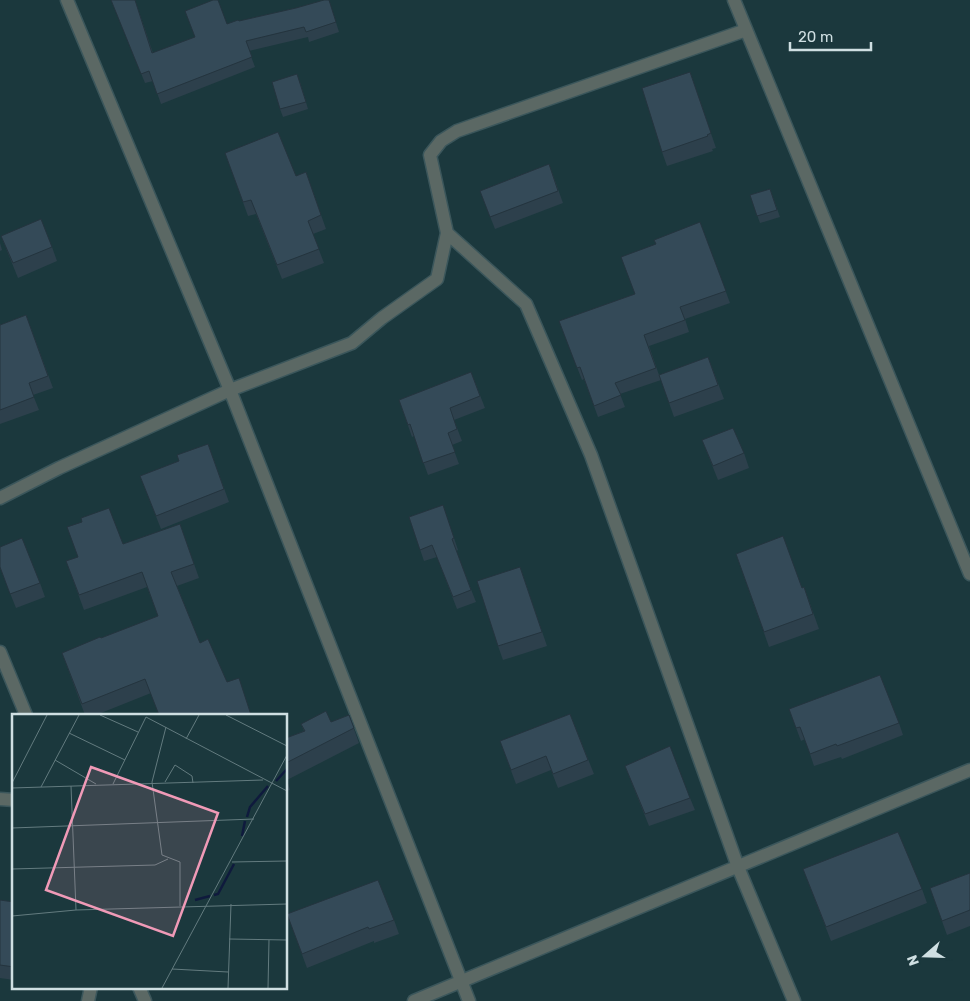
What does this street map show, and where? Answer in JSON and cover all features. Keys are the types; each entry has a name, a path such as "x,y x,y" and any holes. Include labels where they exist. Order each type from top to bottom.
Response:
{"street":[{"path":"67,0 230,390 469,1001"},
{"path":"734,0 970,574"},
{"path":"0,498 59,468 230,390 352,342 437,279 447,232 430,155 441,141 457,131 746,30"},
{"path":"447,232 526,304 591,455 738,867 794,1001"},
{"path":"0,652 26,714"},
{"path":"414,1001 970,770"},
{"path":"88,1001 91,988"},
{"path":"139,988 145,1001"}],"building":[{"path":"111,0 135,0 152,53 195,37 185,11 213,0 218,0 227,24 324,0 329,0 336,22 306,32 304,27 246,41 252,57 157,94 149,71 141,74"},
{"path":"690,72 711,133 708,136 662,152 642,88"},
{"path":"297,74 306,102 280,109 272,82"},
{"path":"278,132 296,176 306,172 321,215 308,221 319,249 277,265 251,200 243,202 225,153"},
{"path":"549,164 558,191 490,217 480,191"},
{"path":"770,189 777,210 757,216 750,195"},
{"path":"41,219 52,247 13,263 1,236"},
{"path":"700,222 726,291 680,307 685,320 644,335 656,368 615,383 621,395 594,406 580,367 577,368 559,321 635,294 621,257 656,244 654,240"},
{"path":"26,315 48,376 29,383 34,397 0,410 0,325"},
{"path":"708,357 718,385 669,403 659,375"},
{"path":"471,372 480,396 450,408 457,429 448,433 455,452 423,463 410,424 408,425 399,400"},
{"path":"733,428 744,453 713,466 702,440"},
{"path":"208,444 224,489 156,516 140,476 179,461 177,455"},
{"path":"443,505 454,538 452,539 471,590 453,597 432,545 420,550 409,517"},
{"path":"109,508 123,544 180,524 194,564 171,572 200,643 208,639 227,682 239,678 251,714 159,714 145,679 82,704 62,653 158,616 142,572 79,595 66,561 78,557 67,527 82,522 81,518"},
{"path":"783,536 813,614 764,632 736,554"},
{"path":"22,538 40,583 10,594 0,567 0,547"},
{"path":"520,567 542,632 498,646 477,581"},
{"path":"880,675 899,723 810,754 800,727 796,728 789,709"},
{"path":"326,711 331,722 349,715 354,728 288,762 288,737 305,731 301,724"},
{"path":"570,714 588,760 553,774 546,756 511,770 500,741"},
{"path":"670,746 690,798 645,814 625,766"},
{"path":"898,832 922,889 826,927 803,869"},
{"path":"970,873 970,910 942,921 930,888"},
{"path":"378,880 394,920 369,929 368,927 302,954 288,914"},
{"path":"0,900 12,902 12,967 0,965"}]}
